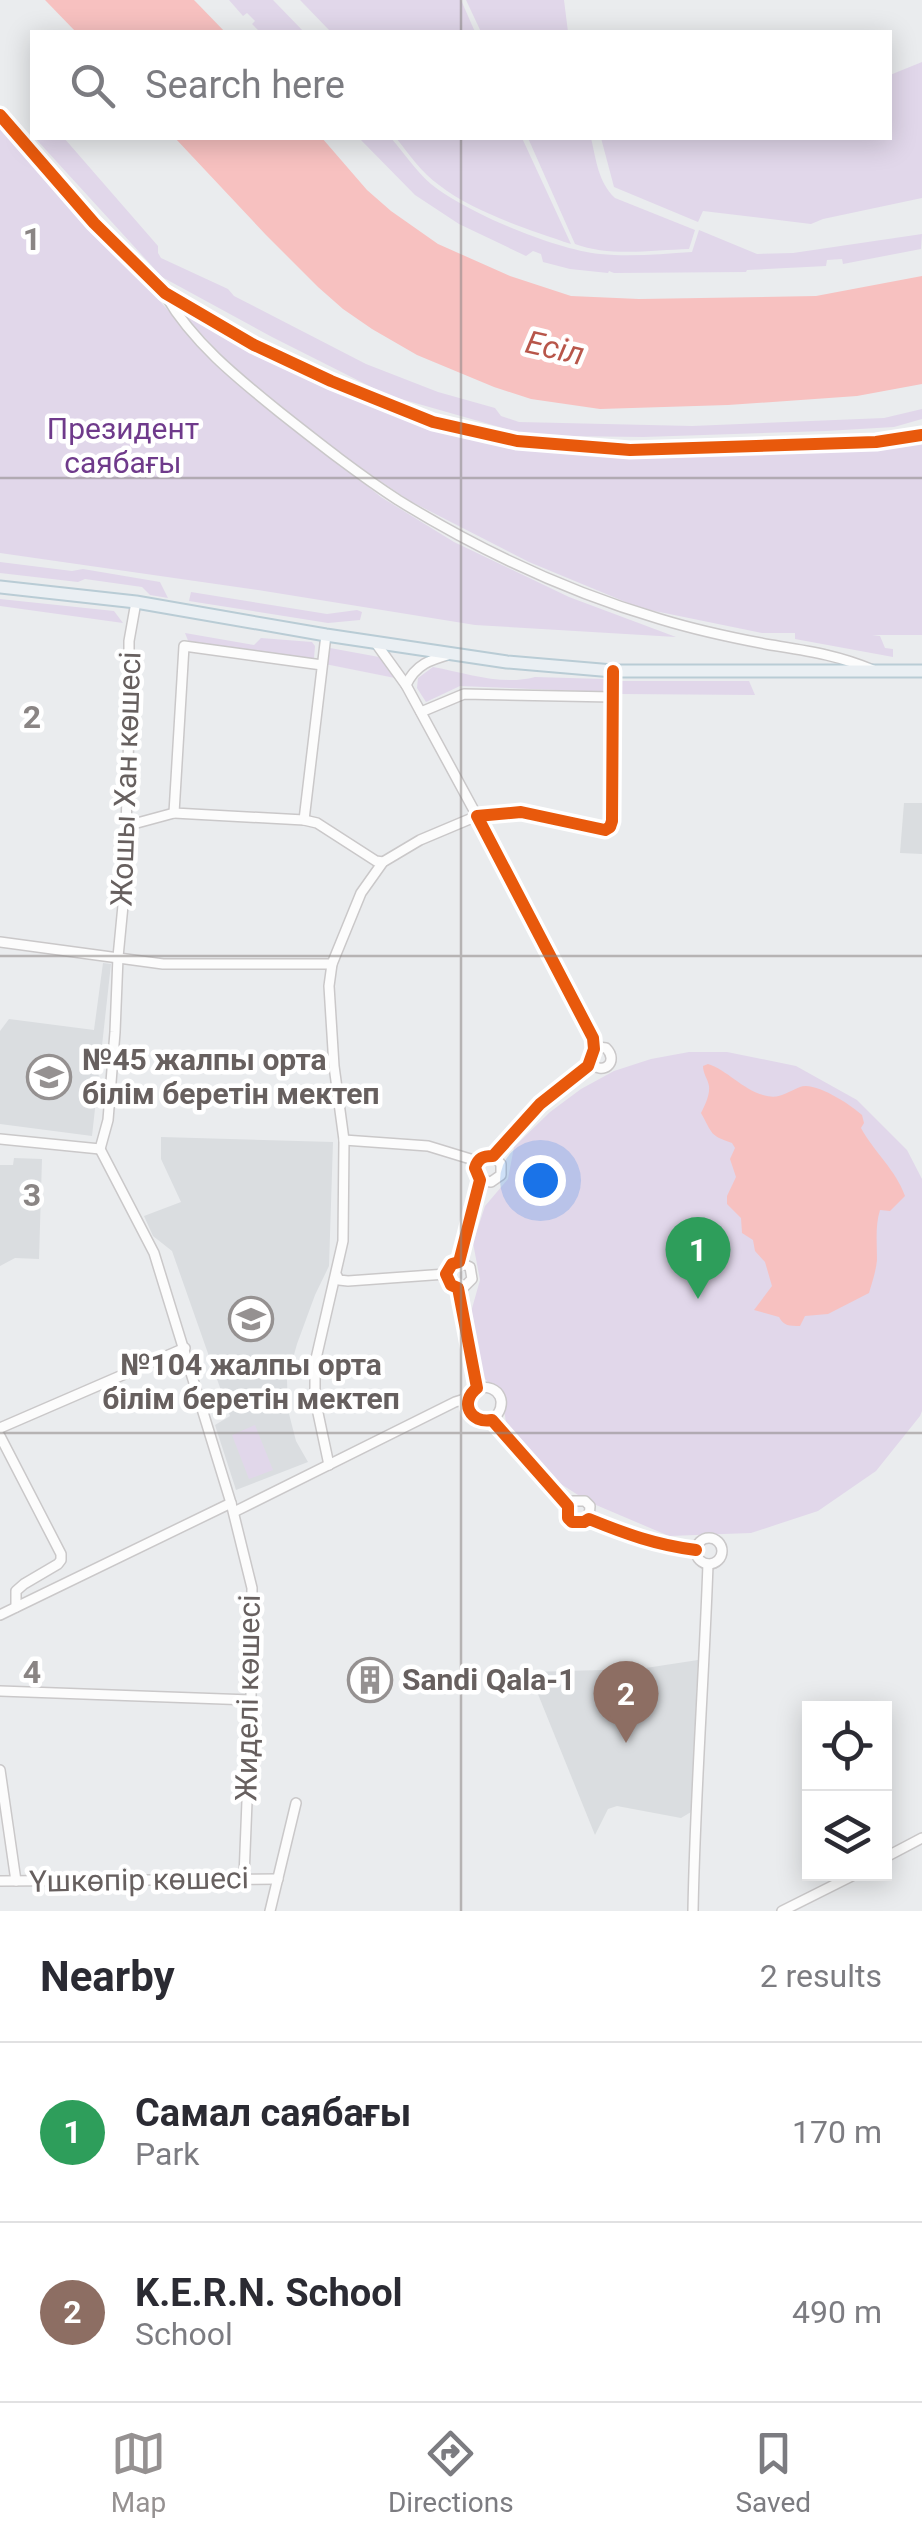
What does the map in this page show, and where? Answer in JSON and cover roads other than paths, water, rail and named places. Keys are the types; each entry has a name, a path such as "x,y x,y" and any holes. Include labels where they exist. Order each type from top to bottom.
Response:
{"main road":[{"path":"0,587 136,602 306,635 506,662 613,670 922,671"}],"street":[{"path":"0,115 94,223 165,293 238,337 331,381 433,422 517,441 630,450 876,442 922,435"},
{"path":"165,293 178,316 233,375 398,500 482,546 578,592 660,619 846,658 876,671"},
{"name":"Жошы Хан көшесі","path":"100,1149 108,1120 124,895 130,642 136,602"},
{"path":"304,820 326,635"},
{"path":"375,642 406,684 593,1038 590,1062 540,1104 493,1156"},
{"path":"174,813 184,646 322,665"},
{"path":"406,684 422,663 451,654"},
{"path":"329,1465 315,1399 315,1363 344,1241 344,1140 334,1066 329,986 332,964 361,893 383,862 420,840 477,816 522,812 605,830 610,827 613,670"},
{"path":"421,712 464,694 613,698"},
{"path":"126,826 174,813 304,820 383,862"},
{"path":"0,942 163,964 332,964"},
{"path":"590,1062 602,1069 612,1060 606,1048 593,1050"},
{"path":"0,1139 100,1149"},
{"path":"344,1140 428,1146 477,1161"},
{"name":"Жиделі көшесі","path":"100,1149 154,1253 232,1508 252,1588 244,1877"},
{"path":"493,1156 502,1164 500,1175 492,1182 480,1180 476,1174 477,1161 493,1156"},
{"path":"460,1262 480,1180"},
{"path":"460,1262 466,1263 472,1273 469,1284 458,1288 450,1285 446,1274 452,1264 460,1262"},
{"path":"337,1276 339,1280 348,1280 446,1274"},
{"path":"458,1288 477,1388"},
{"path":"16,1608 16,1591 58,1564 61,1554 0,1432 185,1348"},
{"path":"0,1615 329,1465 468,1398 477,1388 495,1389 501,1396 500,1414 483,1422 474,1418 468,1412 468,1398"},
{"path":"492,1420 568,1506"},
{"path":"585,1501 590,1506 589,1518 572,1522 568,1506 585,1501"},
{"path":"589,1518 664,1546 696,1550"},
{"path":"706,1539 718,1542 722,1555 717,1562 708,1564 700,1560 696,1550 706,1539"},
{"path":"693,1911 708,1564"},
{"path":"0,1691 251,1700"},
{"path":"0,1770 16,1881"},
{"path":"270,1911 296,1802"},
{"path":"892,1854 922,1838"},
{"name":"Үшкөпір көшесі","path":"0,1881 278,1879"},
{"path":"782,1911 842,1881"}],"water":[{"path":"45,0 194,0 223,30 74,30"},
{"name":"Есіл","path":"177,140 324,140 367,190 438,244 510,276 571,296 816,296 922,276 922,384 857,396 728,405 600,409 531,399 417,355 372,329 318,287"},
{"path":"708,1064 763,1095 778,1096 800,1087 814,1087 862,1115 861,1128 905,1196 890,1211 880,1210 876,1264 869,1293 828,1314 805,1316 800,1326 787,1325 779,1317 754,1310 772,1286 753,1240 742,1233 741,1218 727,1204 736,1177 730,1159 735,1148 712,1133 701,1113 709,1093 703,1066"}],"place":[{"name":"№45 жалпы орта білім беретін мектеп","path":"49,1077"},
{"name":"Самал саябағы","path":"698,1299"},
{"name":"№104 жалпы орта білім беретін мектеп","path":"251,1319"},
{"name":"Sandi Qala-1","path":"370,1680"},
{"name":"K.E.R.N. School","path":"626,1743"}],"park label":[{"name":"Президент саябағы","path":"123,446"}]}
